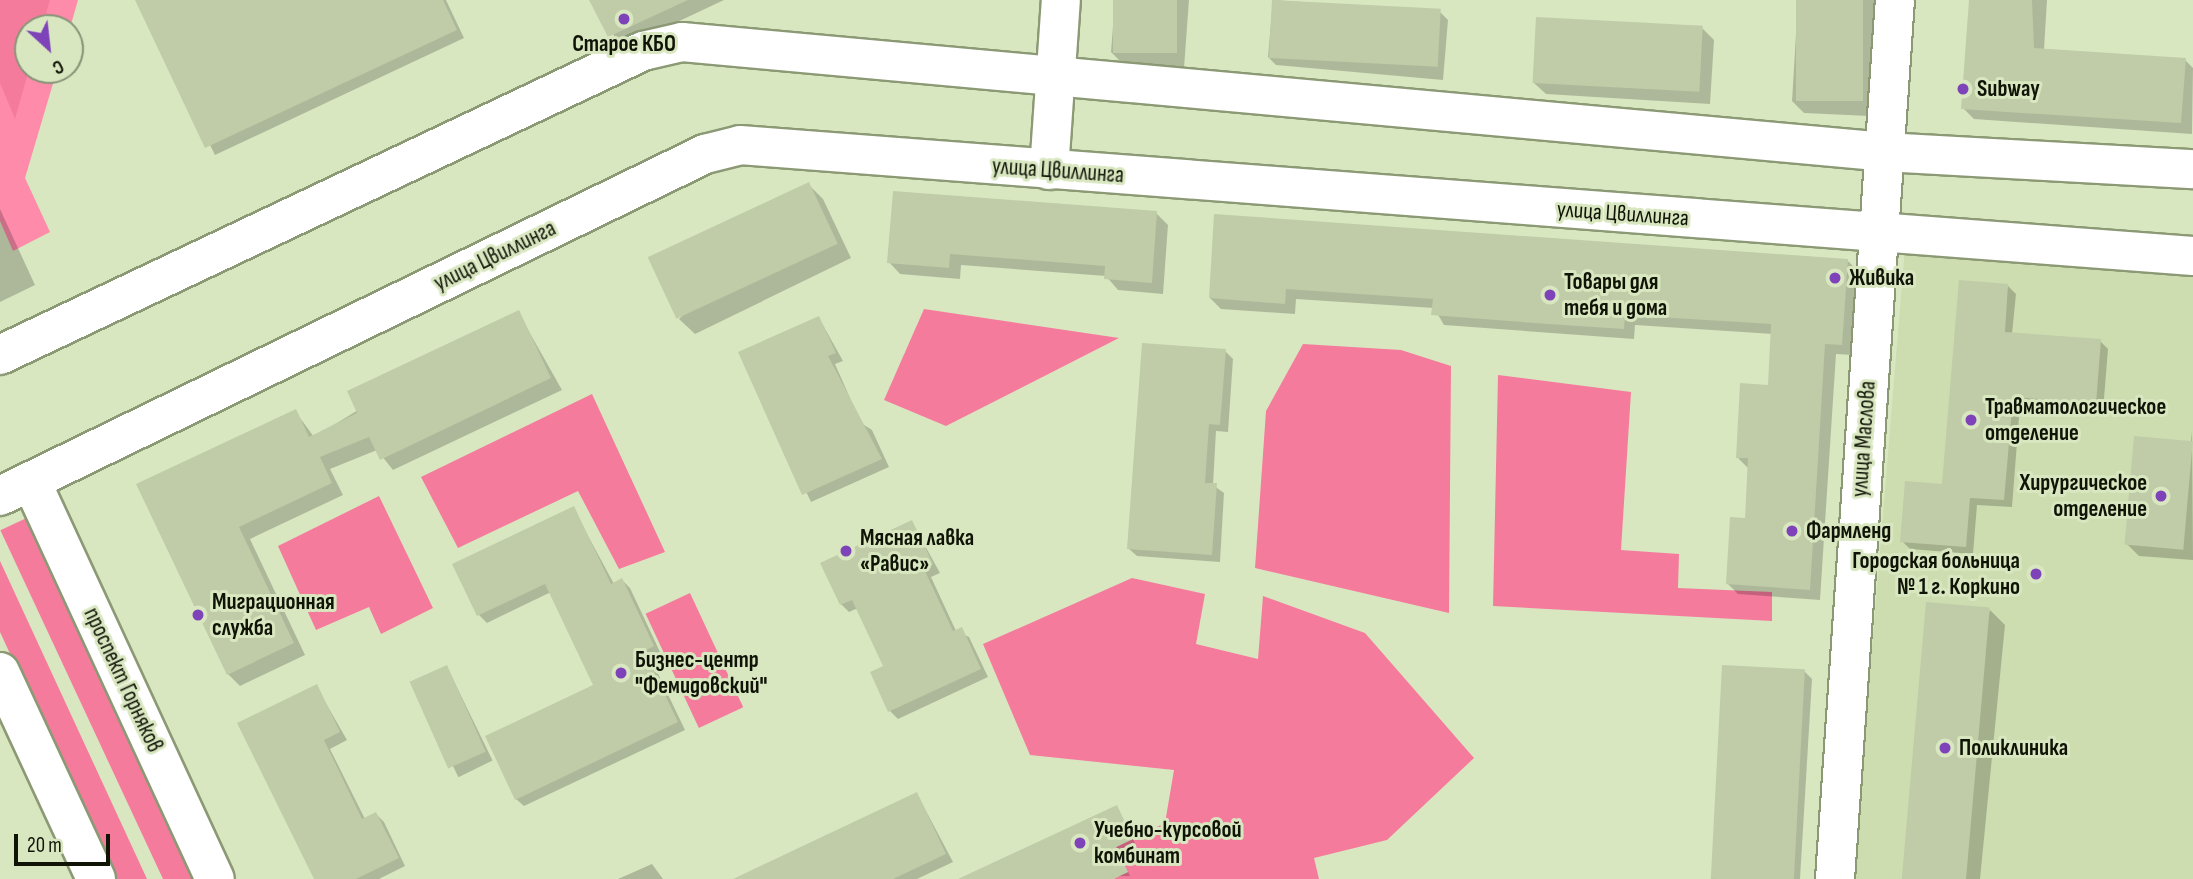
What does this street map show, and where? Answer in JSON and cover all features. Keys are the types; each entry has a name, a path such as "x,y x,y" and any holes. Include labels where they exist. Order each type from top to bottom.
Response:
{"street":[{"path":"1049,170 1061,0"},
{"name":"улица Маслова","path":"1835,879 1895,0"},
{"path":"0,355 643,51 682,42 1885,152 2193,169"},
{"name":"улица Цвиллинга","path":"15,489 705,154 740,145 2193,256"},
{"name":"проспект Горняков","path":"15,489 215,879"},
{"path":"0,672 96,879"}],"shaded area":[{"path":"0,0 78,0 74,14 14,14 14,84 53,84 25,178 50,232 13,251 0,221"},
{"path":"0,0 50,0 46,14 14,14 14,84 25,84 15,119 0,83"},
{"name":"Городская больница № 1 г. Коркино","path":"1905,247 2193,268 2193,879 1853,879"},
{"path":"924,309 1119,338 946,426 884,400"},
{"path":"1303,344 1401,350 1451,366 1449,613 1255,568 1266,411"},
{"path":"1498,375 1631,392 1621,550 1679,554 1678,588 1772,592 1772,621 1493,606"},
{"path":"592,394 665,552 619,569 578,491 458,548 421,477"},
{"path":"379,496 433,608 381,634 369,607 316,630 278,546"},
{"path":"33,515 202,878 163,879 0,530"},
{"path":"0,561 147,879 114,879 0,632"},
{"path":"1132,578 1205,594 1196,644 1258,659 1263,596 1365,633 1474,758 1387,840 1314,858 1319,879 1113,879 1128,872 1116,847 1165,823 1174,770 1030,755 983,644"},
{"path":"690,593 743,707 699,728 646,614"}],"building":[{"path":"135,0 443,0 457,30 205,148"},
{"name":"Старое КБО","path":"589,0 688,0 608,37"},
{"path":"1113,0 1177,0 1177,53 1113,53"},
{"path":"1272,0 1441,9 1438,67 1269,58"},
{"path":"1796,0 1863,0 1863,101 1796,101"},
{"path":"1969,0 2032,0 2034,48 2186,58 2181,123 1961,109"},
{"path":"1536,17 1703,26 1699,92 1533,83"},
{"path":"809,182 838,244 676,319 648,257"},
{"path":"893,191 1157,211 1152,283 1104,279 1105,266 950,254 949,268 887,263"},
{"path":"1214,214 1848,259 1842,345 1825,344 1810,590 1726,584 1730,517 1745,518 1748,458 1736,458 1740,383 1768,385 1771,324 1625,315 1624,329 1548,324 1431,315 1433,299 1286,289 1285,304 1209,298"},
{"name":"Травматологическое отделение","path":"1959,280 2008,284 2005,332 2101,339 2096,404 2013,397 2004,500 1970,498 1966,547 1900,542 1905,481 1942,484"},
{"path":"519,310 551,378 380,460 369,437 320,457 332,483 239,527 294,643 227,675 136,484 296,409 309,437 357,413 347,391"},
{"path":"819,316 836,353 828,356 882,459 802,495 738,352"},
{"path":"1142,343 1226,349 1220,425 1209,424 1205,483 1217,483 1212,555 1127,549"},
{"name":"Хирургическое отделение","path":"2134,436 2193,441 2183,550 2125,545"},
{"name":"Бизнес-центр \"Фемидовский\"","path":"574,506 611,584 622,578 654,646 644,651 678,722 515,800 485,736 593,685 545,584 477,616 452,564"},
{"path":"912,520 933,564 924,569 953,631 962,627 981,669 888,712 870,672 883,666 852,600 840,605 820,563"},
{"name":"Поликлиника","path":"1926,602 1990,608 1966,879 1902,879"},
{"path":"447,665 486,752 448,768 410,682"},
{"path":"1722,665 1805,669 1794,879 1711,879"},
{"path":"317,684 340,732 324,740 362,819 376,812 399,858 356,879 314,879 237,723"},
{"path":"917,792 946,854 893,879 733,879"},
{"name":"Учебно-курсовой комбинат","path":"1117,805 1133,839 1116,847 1128,872 1113,879 958,879"}],"place":[{"name":"Старое КБО","path":"624,19"},
{"name":"Subway","path":"1963,89"},
{"name":"Живика","path":"1835,278"},
{"name":"Товары для тебя и дома","path":"1550,295"},
{"name":"Травматологическое отделение","path":"1971,420"},
{"name":"Хирургическое отделение","path":"2161,496"},
{"name":"Фармленд","path":"1792,531"},
{"name":"Мясная лавка «Равис»","path":"846,551"},
{"name":"Городская больница № 1 г. Коркино","path":"2036,574"},
{"name":"Миграционная служба","path":"198,615"},
{"name":"Бизнес-центр \"Фемидовский\"","path":"621,673"},
{"name":"Поликлиника","path":"1945,748"},
{"name":"Учебно-курсовой комбинат","path":"1080,843"}]}
